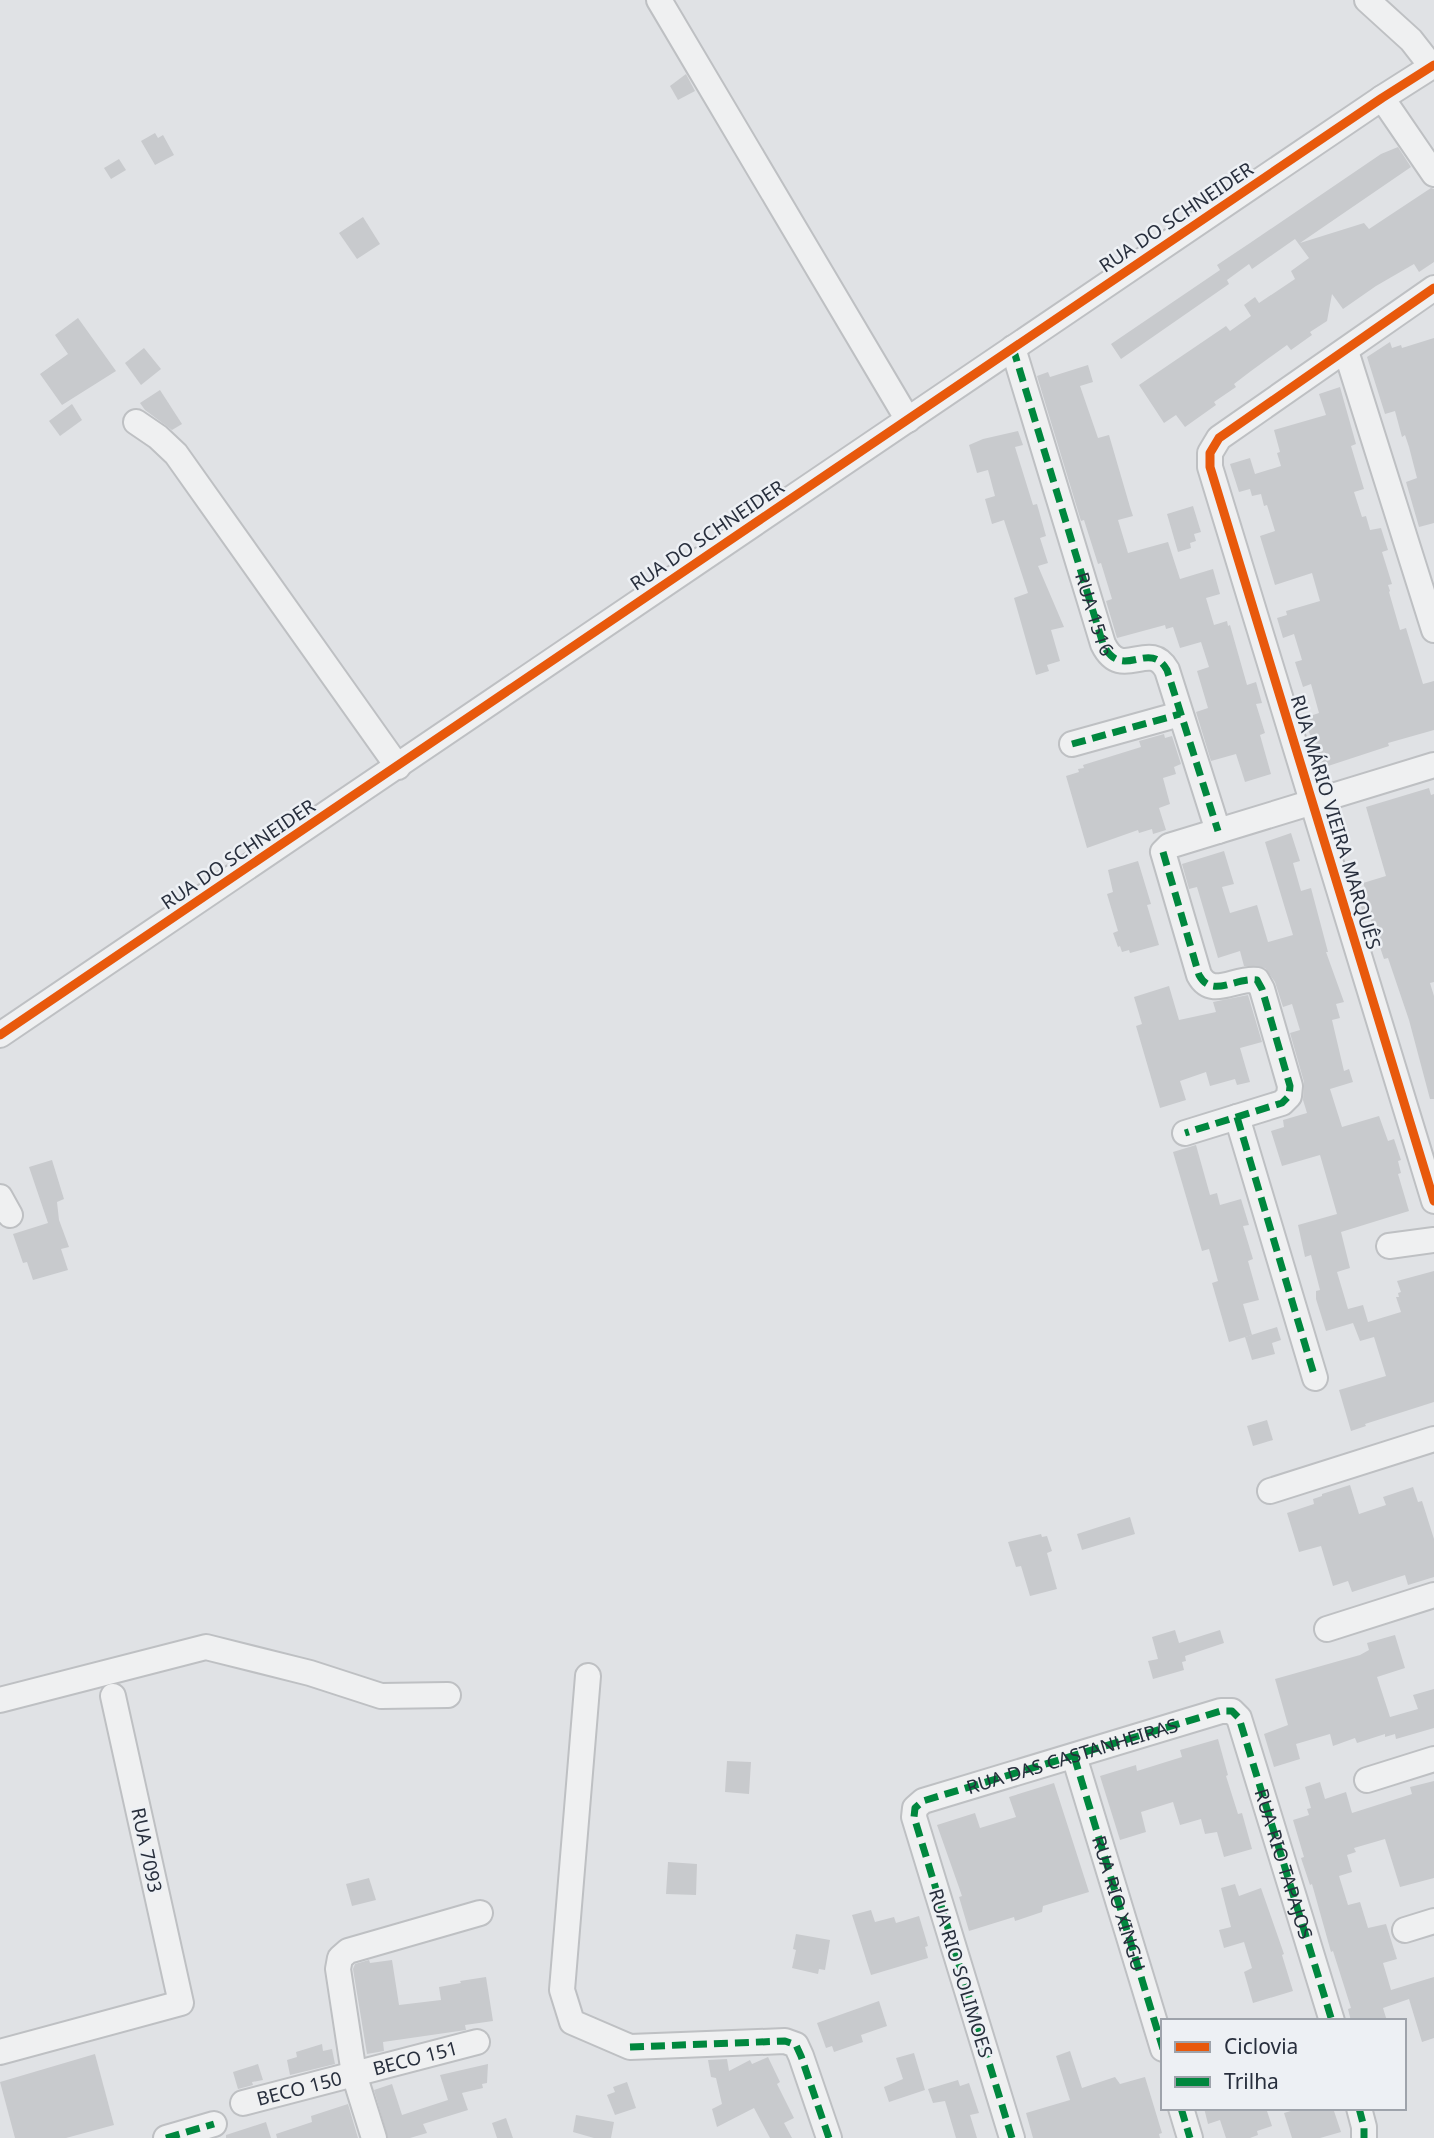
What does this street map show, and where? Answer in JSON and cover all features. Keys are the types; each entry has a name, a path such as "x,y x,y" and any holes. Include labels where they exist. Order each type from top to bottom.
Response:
{"street":[{"path":"659,0 908,420"},
{"path":"1367,0 1411,40 1433,66"},
{"name":"RUA DO SCHNEIDER","path":"0,1035 1433,66"},
{"path":"1382,98 1434,174"},
{"path":"1434,288 1346,351 1434,630"},
{"name":"RUA 1516","path":"1013,348 1103,645 1108,656 1118,662 1152,657 1162,661 1218,831"},
{"name":"RUA MÁRIO VIEIRA MARQUÊS","path":"1346,351 1219,438 1210,453 1210,467 1434,1201"},
{"path":"136,422 177,454 398,767"},
{"path":"1072,744 1181,714"},
{"path":"1185,1133 1282,1103 1289,1096 1290,1086 1257,980 1248,979 1211,988 1203,984 1163,852 1170,846 1434,765"},
{"path":"1237,1117 1315,1378"},
{"path":"1389,1246 1434,1240"},
{"path":"1270,1492 1433,1442"},
{"path":"1327,1629 1434,1595"},
{"path":"0,1700 206,1647 382,1696 448,1695"},
{"path":"588,1676 562,1990 572,2022 630,2047 785,2041 796,2045 829,2138"},
{"name":"RUA 7093","path":"0,2052 181,2003 113,1696"},
{"name":"RUA DAS CASTANHEIRAS","path":"915,1808 923,1801 1221,1711 1232,1711"},
{"name":"RUA RIO TAPAJOS","path":"1232,1711 1239,1718 1331,2019"},
{"name":"RUA RIO XINGU","path":"1074,1756 1161,2042"},
{"path":"1367,1780 1434,1759"},
{"name":"RUA RIO SOLIMOES","path":"915,1808 914,1817 1012,2138"},
{"path":"374,2138 354,2074 338,1969 340,1958 348,1951 480,1913"},
{"path":"1405,1930 1434,1921"},
{"name":"BECO 151","path":"354,2074 477,2042"},
{"name":"BECO 150","path":"243,2103 354,2074"},
{"path":"1182,2110 1190,2138"},
{"path":"1360,2110 1364,2138"},
{"path":"166,2138 214,2124"}],"building":[{"path":"686,74 695,91 678,100 670,86"},
{"path":"155,133 158,138 163,135 174,155 155,165 141,141"},
{"path":"1398,147 1411,167 1300,243 1364,223 1369,229 1431,188 1434,189 1434,262 1419,272 1414,264 1343,309 1332,294 1327,321 1310,332 1312,335 1291,350 1287,345 1251,371 1234,384 1236,387 1214,402 1216,405 1185,427 1176,415 1164,423 1139,385 1226,326 1230,331 1251,316 1244,305 1255,297 1259,303 1295,279 1291,271 1309,258 1295,239 1252,269 1249,264 1227,280 1229,284 1121,359 1111,344 1220,270 1217,265 1381,154"},
{"path":"119,159 126,170 111,179 104,168"},
{"path":"363,217 380,244 357,259 339,233"},
{"path":"78,318 116,371 62,405 40,374 68,354 55,335"},
{"path":"1434,338 1434,523 1419,527 1406,482 1417,478 1409,447 1405,435 1402,437 1395,411 1385,414 1367,357 1390,342 1392,348 1401,345 1402,348"},
{"path":"144,348 161,369 141,385 125,363"},
{"path":"1088,365 1093,382 1080,386 1098,438 1109,435 1133,516 1118,520 1128,553 1168,542 1180,579 1213,569 1220,594 1206,598 1214,625 1227,621 1228,626 1230,625 1247,685 1256,682 1262,703 1256,704 1265,733 1260,735 1271,774 1245,782 1236,754 1211,761 1196,712 1208,708 1197,671 1209,667 1201,642 1180,648 1173,627 1166,629 1165,625 1117,638 1106,601 1112,599 1084,520 1081,521 1037,376 1048,372 1050,377"},
{"path":"1340,387 1356,444 1351,446 1364,489 1354,492 1362,517 1366,516 1370,530 1381,528 1388,550 1382,552 1392,584 1388,585 1389,592 1400,630 1406,628 1423,684 1434,681 1434,730 1388,743 1389,746 1322,768 1304,718 1319,713 1311,684 1303,687 1295,662 1302,660 1294,634 1283,638 1277,618 1287,615 1286,611 1320,601 1312,573 1275,585 1260,536 1275,531 1267,505 1264,506 1261,494 1252,496 1250,489 1239,492 1230,464 1250,458 1255,474 1281,466 1274,430 1326,415 1319,394"},
{"path":"160,390 182,424 172,430 145,410 140,403"},
{"path":"72,404 82,420 60,436 49,421"},
{"path":"1018,431 1023,445 1015,447 1046,536 1040,538 1048,563 1038,566 1064,627 1051,630 1060,661 1047,665 1049,671 1036,675 1014,598 1028,593 1004,520 992,524 985,499 995,496 988,470 977,473 969,445"},
{"path":"1193,506 1201,532 1194,534 1196,541 1190,543 1191,548 1178,552 1167,514"},
{"path":"1164,734 1165,738 1172,736 1181,764 1174,767 1176,774 1163,778 1170,804 1159,808 1166,830 1153,834 1152,829 1139,833 1138,830 1087,848 1066,776 1079,772 1078,769 1084,768 1083,765 1141,747 1139,741"},
{"path":"1429,788 1431,795 1434,794 1434,982 1430,983 1434,996 1434,1099 1430,1099 1409,1020 1388,958 1384,959 1367,909 1362,910 1356,891 1365,888 1363,883 1386,876 1366,807"},
{"path":"1291,833 1300,861 1293,863 1301,891 1311,888 1326,952 1344,1002 1336,1004 1340,1018 1332,1020 1344,1071 1349,1069 1353,1082 1330,1089 1342,1127 1379,1116 1388,1141 1394,1139 1401,1160 1398,1161 1401,1173 1398,1174 1409,1211 1341,1232 1350,1268 1337,1272 1348,1309 1363,1305 1368,1322 1401,1312 1396,1297 1399,1297 1398,1293 1401,1292 1397,1281 1434,1271 1434,1402 1351,1431 1339,1390 1386,1376 1374,1337 1360,1341 1353,1323 1326,1331 1316,1299 1316,1291 1320,1290 1311,1255 1305,1257 1298,1225 1337,1214 1320,1155 1282,1166 1271,1131 1284,1127 1283,1120 1307,1113 1303,1100 1304,1082 1290,1033 1300,1030 1292,1004 1283,1007 1275,982 1265,968 1244,966 1240,951 1218,958 1197,887 1189,889 1182,864 1224,851 1234,884 1222,887 1230,913 1257,905 1268,942 1293,935 1265,842"},
{"path":"1138,861 1151,904 1147,905 1159,945 1130,953 1129,950 1122,952 1113,933 1118,931 1107,894 1113,892 1108,870"},
{"path":"1169,986 1179,1020 1216,1012 1213,1002 1248,995 1262,1042 1240,1048 1250,1082 1237,1085 1235,1079 1210,1086 1206,1072 1180,1081 1186,1100 1160,1108 1136,1026 1142,1024 1134,997"},
{"path":"1196,1145 1210,1195 1217,1193 1220,1205 1241,1199 1249,1225 1243,1226 1253,1259 1248,1261 1259,1300 1243,1304 1252,1335 1229,1342 1212,1283 1218,1281 1209,1249 1202,1251 1173,1152"},
{"path":"52,1160 64,1199 57,1202 59,1220 69,1247 61,1249 68,1270 33,1280 27,1262 23,1263 13,1234 48,1223 29,1167"},
{"path":"1277,1327 1281,1340 1272,1343 1275,1354 1252,1360 1245,1337"},
{"path":"1267,1420 1273,1440 1253,1446 1247,1426"},
{"path":"1350,1485 1359,1514 1386,1505 1383,1497 1413,1487 1418,1502 1422,1501 1434,1539 1434,1577 1408,1585 1405,1575 1352,1592 1348,1581 1333,1586 1321,1546 1299,1552 1287,1513 1314,1504 1313,1499 1322,1494"},
{"path":"1130,1517 1135,1534 1082,1550 1077,1534"},
{"path":"1041,1534 1042,1537 1047,1536 1052,1551 1047,1553 1057,1589 1030,1596 1021,1566 1016,1567 1008,1542"},
{"path":"1175,1630 1179,1643 1220,1630 1224,1643 1185,1656 1186,1661 1182,1662 1184,1670 1153,1679 1148,1661 1158,1659 1152,1637"},
{"path":"1395,1635 1405,1668 1377,1677 1390,1717 1418,1709 1413,1695 1434,1689 1434,1728 1396,1739 1395,1734 1385,1737 1385,1734 1357,1743 1355,1738 1333,1746 1330,1734 1296,1744 1300,1759 1274,1767 1264,1734 1288,1725 1275,1679 1360,1655 1369,1650 1367,1643"},
{"path":"1218,1739 1228,1775 1226,1776 1238,1814 1242,1813 1252,1849 1224,1857 1217,1832 1205,1834 1201,1819 1180,1825 1173,1802 1141,1812 1146,1832 1120,1840 1100,1776 1136,1765 1137,1771 1182,1757 1180,1750"},
{"path":"727,1761 751,1762 749,1794 725,1792"},
{"path":"1434,1781 1434,1878 1400,1887 1385,1839 1354,1848 1356,1852 1347,1855 1352,1872 1339,1876 1348,1905 1360,1902 1368,1928 1386,1924 1397,1959 1383,1963 1391,1990 1434,1977 1434,2038 1422,2042 1409,1999 1383,2008 1386,2019 1350,2019 1348,2009 1351,2008 1333,1951 1331,1952 1312,1884 1310,1885 1301,1858 1304,1857 1293,1820 1309,1815 1307,1809 1311,1808 1305,1787 1320,1782 1325,1799 1346,1792 1352,1813 1412,1794 1410,1787"},
{"path":"1054,1783 1089,1892 1043,1906 1042,1912 1015,1921 1014,1917 969,1931 959,1897 962,1896 937,1825 975,1813 980,1828 1016,1817 1009,1797"},
{"path":"668,1862 697,1864 696,1895 666,1894"},
{"path":"369,1878 376,1900 352,1906 346,1884"},
{"path":"1235,1884 1239,1896 1261,1888 1284,1954 1282,1955 1293,1991 1253,2003 1244,1972 1252,1968 1244,1942 1224,1948 1219,1930 1231,1927 1221,1888"},
{"path":"871,1910 875,1922 894,1917 896,1923 919,1916 928,1946 925,1947 928,1958 871,1975 852,1915"},
{"path":"796,1934 830,1940 825,1970 819,1969 818,1974 792,1968"},
{"path":"369,1960 370,1963 392,1960 399,2005 441,2000 439,1987 486,1977 493,2021 465,2025 466,2030 383,2042 384,2051 367,2054 353,1969 355,1964"},
{"path":"879,2001 887,2026 861,2035 863,2042 834,2052 832,2046 826,2048 817,2023"},
{"path":"322,2044 323,2051 332,2049 335,2064 290,2075 287,2060 297,2057 296,2052"},
{"path":"1070,2051 1082,2088 1115,2077 1120,2084 1145,2077 1162,2133 1159,2134 1160,2138 1033,2138 1026,2113 1070,2100 1056,2056"},
{"path":"914,2053 925,2090 889,2102 884,2087 903,2079 896,2058"},
{"path":"95,2054 114,2125 66,2138 15,2138 0,2082"},
{"path":"768,2057 780,2082 777,2084 794,2118 784,2123 792,2138 770,2138 754,2108 717,2127 712,2109 722,2104 716,2078 711,2077 708,2060 727,2059 729,2071 750,2060 752,2064"},
{"path":"258,2064 263,2080 238,2089 233,2072"},
{"path":"488,2064 487,2083 482,2084 483,2088 462,2093 468,2110 423,2124 427,2133 410,2138 388,2138 374,2090 392,2084 402,2115 448,2100 440,2075"},
{"path":"958,2080 960,2086 969,2083 979,2113 970,2115 977,2138 956,2138 945,2101 933,2103 928,2089"},
{"path":"627,2082 636,2108 615,2115 607,2095 615,2092 613,2087"},
{"path":"348,2104 358,2138 277,2138 276,2134 312,2122 311,2116"},
{"path":"1204,2110 1267,2110 1272,2126 1257,2131 1258,2135 1250,2138 1226,2138 1220,2120 1208,2124"},
{"path":"1294,2110 1334,2110 1341,2132 1320,2138 1292,2138 1284,2113"},
{"path":"576,2115 614,2122 611,2138 594,2138 573,2132"},
{"path":"506,2118 513,2138 497,2138 492,2123"},
{"path":"266,2122 271,2138 226,2138 226,2135"}],"marked path":[{"path":"1013,348 1103,644 1110,655 1118,660 1152,658 1160,661 1167,670 1218,831"},
{"path":"1072,744 1180,714"},
{"path":"1163,852 1199,975 1204,982 1217,986 1257,980 1290,1086 1289,1096 1282,1103 1185,1133"},
{"path":"1237,1117 1315,1378"},
{"path":"1012,2138 914,1817 915,1808 923,1801 1221,1711 1232,1711 1239,1718 1331,2019"},
{"path":"1074,1756 1161,2042"},
{"path":"630,2047 785,2041 796,2045 829,2138"},
{"path":"1182,2110 1190,2138"},
{"path":"1360,2110 1364,2138"},
{"path":"166,2138 214,2124"}],"cycle path":[{"path":"0,1035 1434,65"},
{"path":"1434,288 1219,438 1210,453 1210,467 1434,1201"}]}
